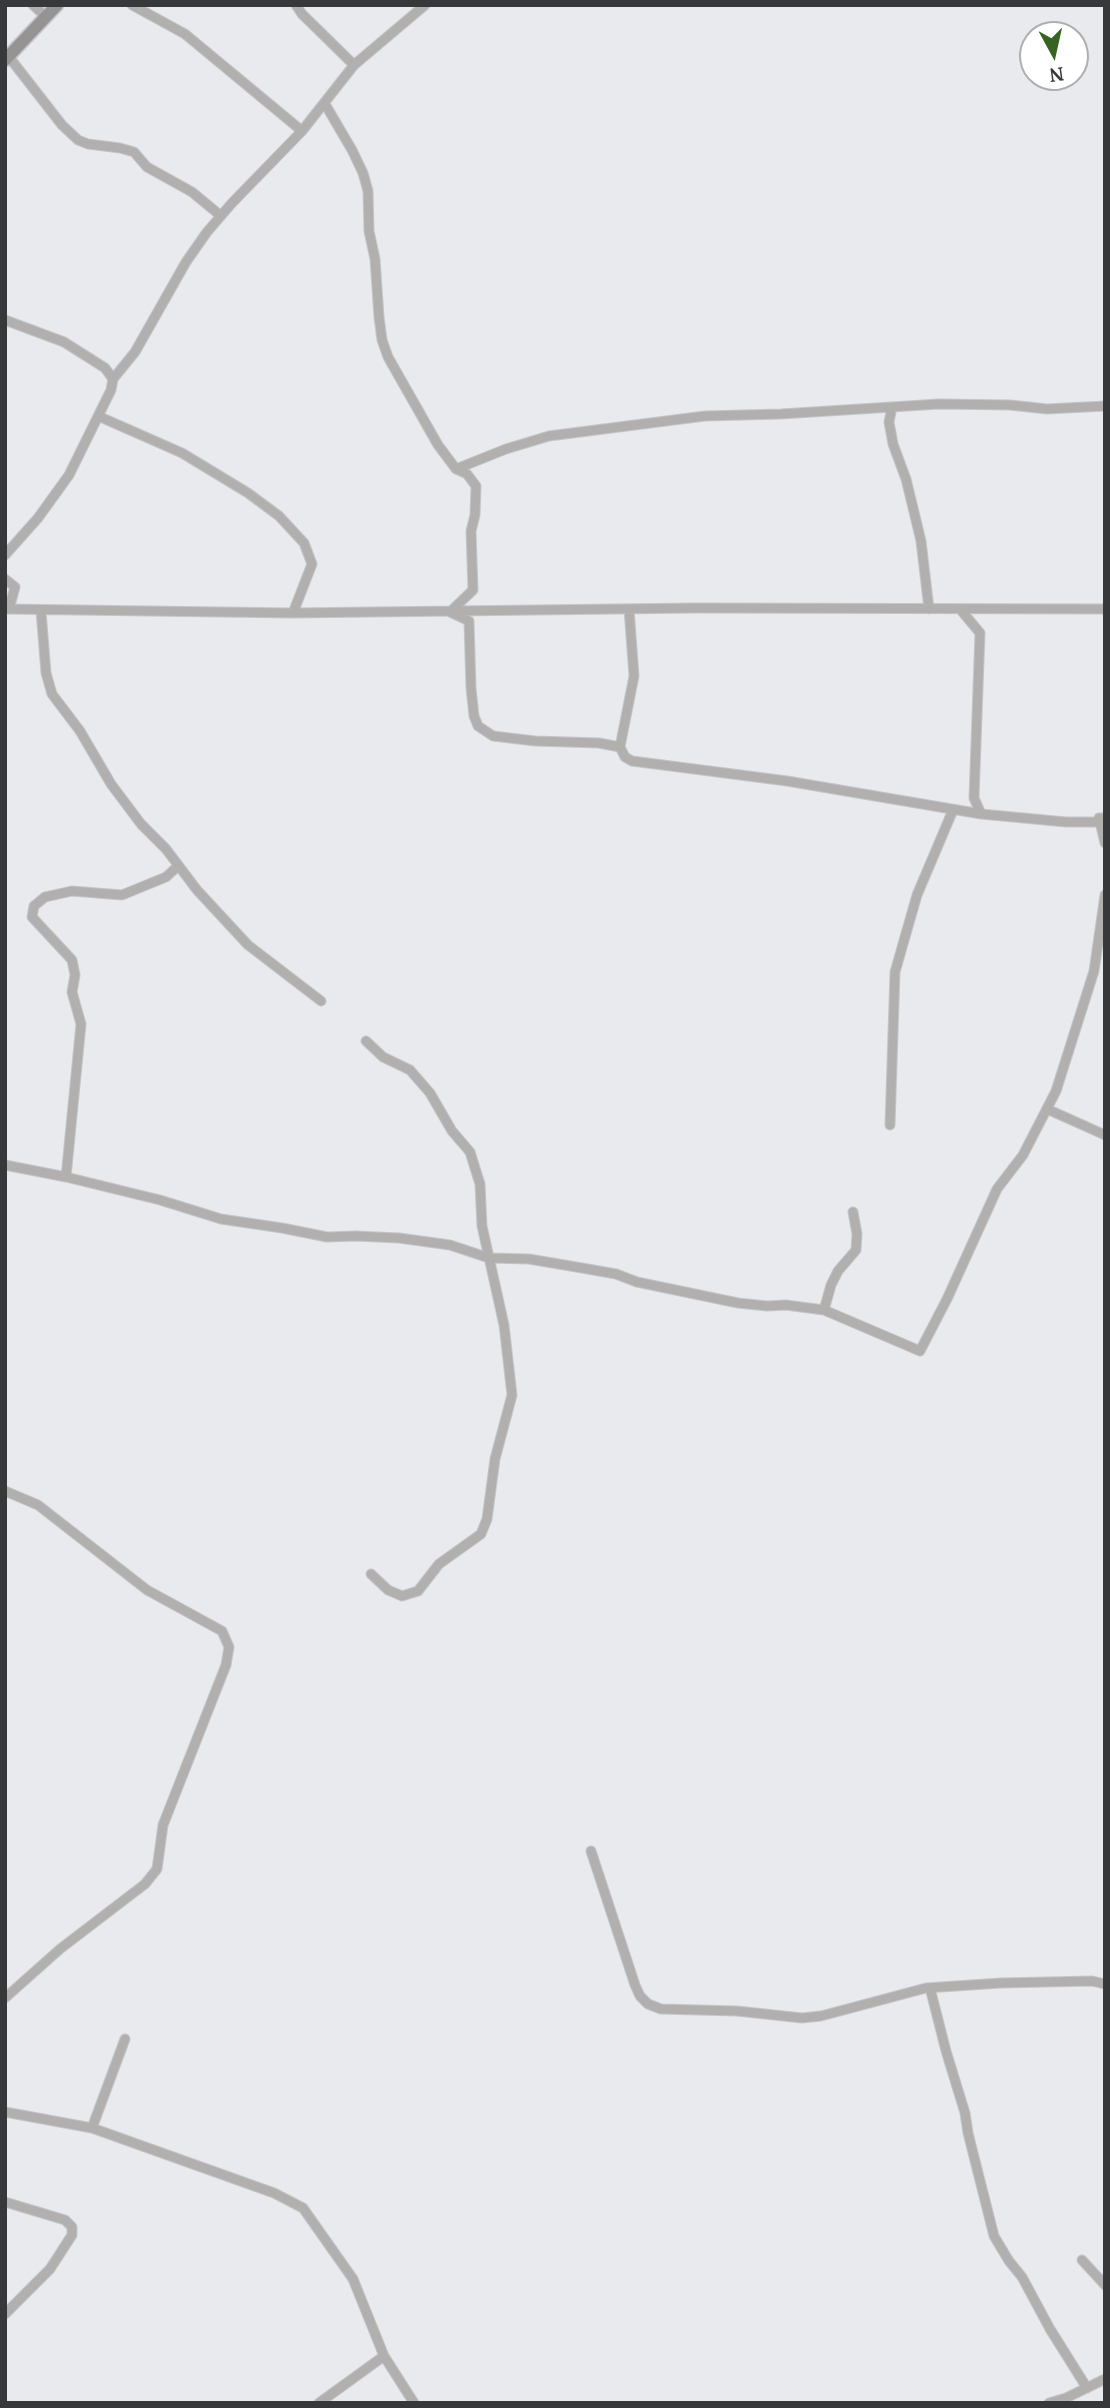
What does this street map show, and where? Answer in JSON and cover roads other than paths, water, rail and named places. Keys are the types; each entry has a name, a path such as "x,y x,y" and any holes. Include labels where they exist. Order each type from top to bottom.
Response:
{"street":[{"path":"33,5 46,17"},
{"path":"57,5 7,58 62,125 78,140 134,152 147,167 192,192 221,216"},
{"path":"132,5 186,34 302,131"},
{"path":"296,5 354,65"},
{"path":"5,555 69,475 114,379 135,352 186,262 221,216 302,131 354,65 425,5"},
{"path":"325,104 352,150 368,191 369,231 375,259 382,340 388,357 428,429 456,469 467,474 476,486 475,515 471,531 473,590 450,612"},
{"path":"5,320 64,342 105,368 114,379"},
{"path":"456,469 506,449 549,436 705,416 939,404 1010,405 1047,409 1105,406"},
{"path":"892,407 889,422 892,444 906,479 922,541 929,609"},
{"path":"98,416 181,453 248,493 279,516 303,543 312,564 293,613"},
{"path":"5,579 15,587 7,609 41,611 293,613 517,609 1105,609"},
{"path":"629,609 634,676 620,747 625,757 632,761 787,781 981,814 1066,822 1098,822 1102,818"},
{"path":"960,609 980,632 975,799 981,814"},
{"path":"41,611 46,673 52,694 80,731 111,784 141,824 166,849 197,890 248,946 321,1001"},
{"path":"450,612 470,621 474,716 478,726 485,732 493,736 535,741 599,743 620,747"},
{"path":"890,1125 895,972 917,895 958,811 975,799"},
{"path":"1102,818 1105,843"},
{"path":"66,1177 81,1024 72,992 75,975 72,960 32,917 34,906 45,897 72,891 122,894 166,877 178,866"},
{"path":"5,1165 160,1200 221,1219 327,1237 399,1238 450,1245 489,1258 529,1259 616,1274 637,1282 738,1303 824,1310 920,1351 997,1189 1023,1155 1056,1091 1094,971 1105,895"},
{"path":"366,1041 383,1057 410,1070 430,1093 452,1131 470,1152 480,1184 482,1226 505,1325 512,1395 495,1459 487,1519 481,1534 439,1564 418,1591 402,1596 388,1590 371,1574"},
{"path":"1046,1110 1105,1135"},
{"path":"824,1310 831,1284 856,1250 857,1234 853,1212"},
{"path":"5,1491 38,1505 147,1590 222,1632 229,1647 226,1665 163,1825 157,1869 145,1884 60,1949 5,1998"},
{"path":"592,1852 635,1985 648,2004 661,2009 737,2011 802,2018 821,2016 930,1988 1001,1983 1092,1981 1105,1984"},
{"path":"930,1988 965,2113 994,2236 1022,2277 1050,2329 1087,2388"},
{"path":"92,2127 125,2039"},
{"path":"5,2112 92,2127 274,2193 303,2208 353,2279 384,2356 414,2403"},
{"path":"5,2202 65,2220 72,2227 72,2235 50,2269 5,2314"},
{"path":"1082,2260 1105,2285"},
{"path":"320,2403 384,2356"},
{"path":"1049,2403 1066,2399 1105,2379"}]}
